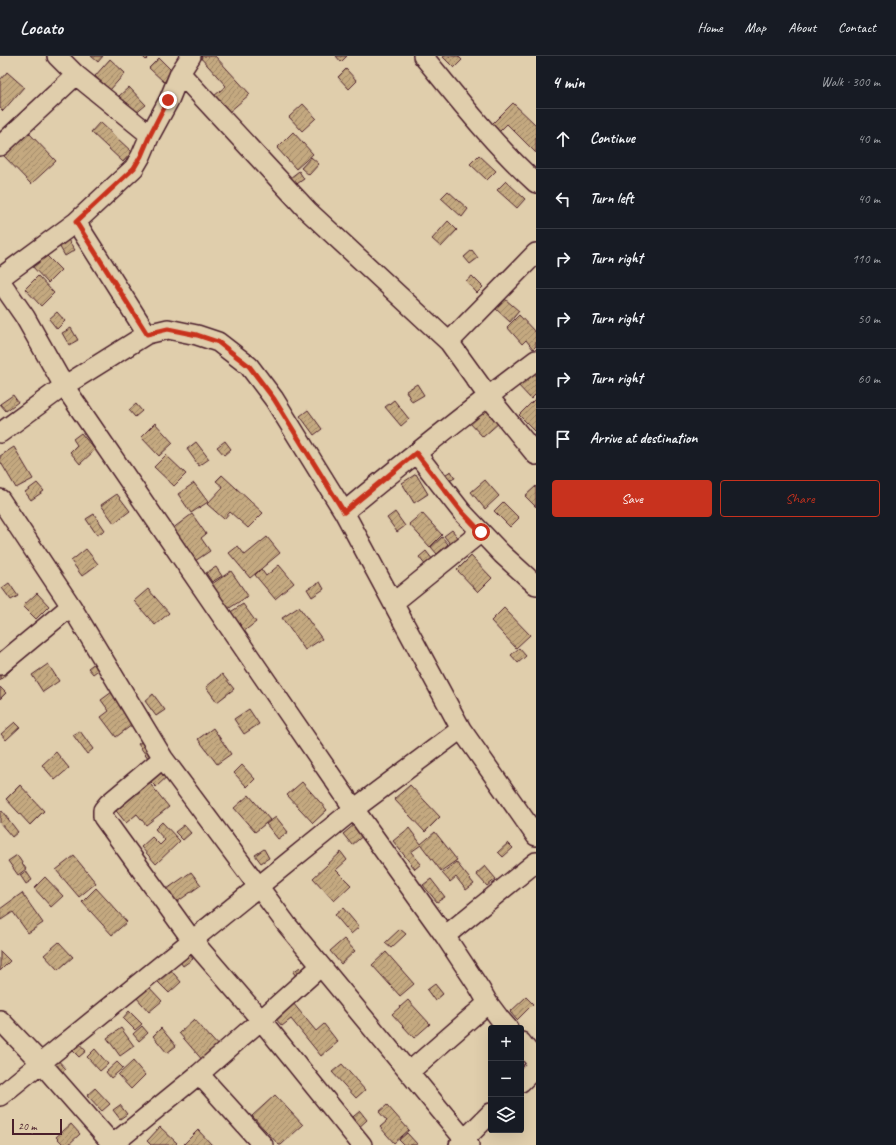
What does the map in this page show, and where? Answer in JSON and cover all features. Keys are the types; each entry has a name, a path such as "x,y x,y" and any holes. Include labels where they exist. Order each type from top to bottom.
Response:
{"street":[{"path":"57,56 76,75 150,135"},
{"path":"0,278 76,222 134,168 180,73 190,56"},
{"path":"423,56 474,119 536,183"},
{"path":"180,73 308,211 449,342 488,396 535,453"},
{"path":"0,146 76,75"},
{"path":"76,222 147,334"},
{"path":"449,342 536,253"},
{"path":"0,281 24,317 64,386 354,809 445,936 488,1003 505,1025"},
{"path":"0,433 64,386 147,334 168,329 197,335 218,342 249,366 274,399 344,512 461,729 536,836"},
{"path":"344,512 416,453 536,360"},
{"path":"416,453 462,512 502,554 536,585"},
{"path":"0,499 70,606 163,758 287,925 409,1072 464,1143 488,1115"},
{"path":"392,603 481,532"},
{"path":"0,664 70,606"},
{"path":"0,1096 354,809 461,729"},
{"path":"163,758 108,804 103,810 103,817 192,940 261,1020 362,1145"},
{"path":"445,936 536,862"},
{"path":"0,1020 41,1063 113,1145 199,1074 321,966"},
{"path":"409,1072 488,1003"},
{"path":"524,1046 536,1061"},
{"path":"524,1079 536,1067"},
{"path":"199,1074 263,1145"}],"building":[{"path":"91,56 103,56 98,62"},
{"path":"142,56 150,56 146,60"},
{"path":"199,56 215,56 250,94 229,112 214,96 226,86"},
{"path":"336,56 347,56 341,62"},
{"path":"442,56 458,56 462,60 454,68"},
{"path":"159,58 173,72 164,82 149,68"},
{"path":"110,59 125,73 110,90 95,76"},
{"path":"346,69 357,81 349,89 338,77"},
{"path":"7,72 24,87 3,111 0,108 0,80"},
{"path":"129,87 146,105 135,114 119,96"},
{"path":"513,103 536,125 536,153 507,124 497,134 489,127"},
{"path":"303,104 316,118 302,131 289,117"},
{"path":"100,122 132,152 123,162 91,132"},
{"path":"27,131 56,161 31,184 2,154"},
{"path":"293,132 313,154 296,169 277,148"},
{"path":"479,155 496,171 487,180 470,164"},
{"path":"311,157 319,164 309,175 301,168"},
{"path":"299,171 304,179 291,188 286,181"},
{"path":"506,181 525,199 517,208 497,190"},
{"path":"448,191 468,209 462,217 441,198"},
{"path":"448,221 457,230 441,247 432,239"},
{"path":"66,237 75,250 65,256 57,242"},
{"path":"472,250 478,258 470,264 464,257"},
{"path":"42,251 61,270 48,283 29,263"},
{"path":"38,276 54,293 41,306 25,289"},
{"path":"472,276 483,287 477,293 466,281"},
{"path":"505,299 519,311 510,322 496,309"},
{"path":"57,312 65,321 57,329 49,319"},
{"path":"519,315 536,333 536,346 533,349 526,340 522,344 507,327"},
{"path":"71,328 78,340 69,345 62,333"},
{"path":"536,366 536,394 531,399 516,383"},
{"path":"417,384 424,395 412,402 406,391"},
{"path":"13,395 18,402 6,411 0,404"},
{"path":"536,398 536,432 519,415"},
{"path":"394,400 409,419 401,426 385,407"},
{"path":"136,404 142,411 135,417 129,410"},
{"path":"484,406 500,422 483,437 468,421"},
{"path":"308,410 322,429 314,435 300,416"},
{"path":"155,423 173,443 159,456 141,437"},
{"path":"81,433 95,450 80,464 70,452 77,445 73,439"},
{"path":"225,441 231,449 224,455 217,447"},
{"path":"196,442 209,459 199,466 187,449"},
{"path":"14,447 33,479 16,488 0,461 0,456"},
{"path":"166,455 186,474 174,486 154,467"},
{"path":"451,471 455,478 445,483 441,477"},
{"path":"416,474 428,494 414,503 402,483"},
{"path":"222,475 263,513 248,528 230,512 224,519 207,504 223,487 216,481"},
{"path":"485,480 499,496 485,509 471,492"},
{"path":"37,483 44,491 31,500 25,492"},
{"path":"194,483 208,502 191,513 178,494"},
{"path":"536,486 536,507 525,496"},
{"path":"117,494 130,511 114,523 101,505"},
{"path":"503,502 519,518 510,527 494,511"},
{"path":"395,512 405,526 397,532 387,518"},
{"path":"422,513 442,535 430,547 409,524"},
{"path":"94,514 105,530 97,535 86,519"},
{"path":"192,514 206,534 201,538 210,551 195,561 172,529"},
{"path":"452,530 460,540 452,546 444,536"},
{"path":"267,537 280,553 250,578 229,553 238,546 245,555"},
{"path":"442,537 448,544 437,554 431,547"},
{"path":"86,549 98,564 82,576 71,561"},
{"path":"426,551 433,560 426,566 419,557"},
{"path":"471,556 492,578 478,592 457,570"},
{"path":"279,565 294,583 275,599 255,575 261,569 266,576"},
{"path":"216,567 222,576 212,582 206,573"},
{"path":"231,571 248,596 225,611 209,586"},
{"path":"320,582 324,589 312,597 307,589"},
{"path":"9,583 18,596 11,600 2,588"},
{"path":"148,589 169,613 155,625 134,601"},
{"path":"37,593 49,606 36,619 23,606"},
{"path":"243,604 256,622 243,632 229,613"},
{"path":"299,607 322,639 305,650 282,618"},
{"path":"504,608 530,635 516,648 491,621"},
{"path":"519,648 526,656 518,663 511,655"},
{"path":"7,662 13,668 0,680 0,669"},
{"path":"96,662 101,668 93,674 88,668"},
{"path":"48,664 59,681 43,692 32,675"},
{"path":"222,674 234,689 217,702 206,687"},
{"path":"0,687 6,693 0,699"},
{"path":"116,689 132,710 125,715 132,725 116,737 101,717 109,711 101,700"},
{"path":"153,694 165,710 156,716 145,701"},
{"path":"249,709 259,724 244,734 234,719"},
{"path":"15,722 20,727 6,740 1,734"},
{"path":"213,728 231,754 217,764 198,739"},
{"path":"80,731 93,749 87,754 73,735"},
{"path":"148,737 158,751 148,758 138,744"},
{"path":"56,752 69,768 55,780 42,765"},
{"path":"165,765 172,772 156,787 149,780"},
{"path":"242,765 255,779 247,787 234,773"},
{"path":"147,780 169,807 146,825 137,814 126,823 113,807"},
{"path":"302,782 327,810 313,823 287,795"},
{"path":"20,785 44,811 30,825 6,799"},
{"path":"410,785 440,817 425,832 394,799"},
{"path":"249,795 270,820 255,832 234,808"},
{"path":"2,811 18,832 12,837 0,823 0,813"},
{"path":"276,817 288,832 278,839 266,824"},
{"path":"162,822 180,841 156,864 141,847 152,837 160,845 165,840 155,829"},
{"path":"355,824 364,835 352,845 343,834"},
{"path":"184,825 191,833 183,840 175,832"},
{"path":"409,828 421,844 435,832 457,860 441,871 421,845 411,852 421,864 415,869 393,841"},
{"path":"508,843 513,848 503,857 498,852"},
{"path":"264,849 269,858 261,863 255,855"},
{"path":"341,852 347,860 336,870 351,885 334,901 313,878"},
{"path":"17,855 26,869 18,875 8,861"},
{"path":"74,856 96,883 79,897 56,870"},
{"path":"456,862 474,884 466,890 456,877 450,882 442,873"},
{"path":"485,866 496,879 487,886 476,874"},
{"path":"26,871 32,880 26,884 20,875"},
{"path":"191,872 201,885 177,902 167,889"},
{"path":"45,877 63,896 51,907 34,888"},
{"path":"431,879 445,897 437,902 423,885"},
{"path":"96,888 127,922 112,935 82,902"},
{"path":"22,893 43,923 28,933 13,912 1,920 0,919 0,909"},
{"path":"343,908 359,927 351,934 335,915"},
{"path":"400,929 406,934 391,948 385,943"},
{"path":"344,939 355,951 341,964 330,951"},
{"path":"59,942 73,957 58,970 44,955"},
{"path":"0,951 10,961 0,971"},
{"path":"188,952 193,959 183,966 178,959"},
{"path":"386,952 414,984 400,996 372,965"},
{"path":"300,967 307,974 299,980 293,972"},
{"path":"169,968 181,982 169,993 156,980"},
{"path":"435,984 443,994 435,1001 427,990"},
{"path":"148,986 162,1001 149,1012 136,997"},
{"path":"526,997 533,1004 517,1020 510,1012"},
{"path":"408,1000 430,1024 414,1038 392,1014"},
{"path":"293,1003 316,1031 324,1024 338,1042 321,1056 291,1019 282,1026 275,1018"},
{"path":"129,1011 142,1024 135,1030 123,1018"},
{"path":"194,1019 220,1048 204,1062 179,1033"},
{"path":"142,1026 148,1033 139,1041 133,1034"},
{"path":"121,1028 134,1046 120,1056 107,1038"},
{"path":"161,1028 176,1046 167,1053 153,1036"},
{"path":"76,1040 86,1051 79,1057 69,1047"},
{"path":"95,1049 108,1064 100,1071 87,1057"},
{"path":"55,1057 66,1069 59,1075 48,1063"},
{"path":"133,1061 145,1075 131,1089 118,1075"},
{"path":"117,1062 123,1068 111,1078 106,1072"},
{"path":"342,1064 365,1090 356,1098 332,1072"},
{"path":"95,1088 110,1104 102,1111 87,1095"},
{"path":"275,1095 303,1125 281,1145 279,1145 252,1116"},
{"path":"120,1105 127,1114 120,1119 113,1110"},
{"path":"387,1105 409,1130 394,1143 380,1127 387,1121 379,1112"},
{"path":"360,1111 367,1120 356,1130 348,1121"},
{"path":"71,1124 80,1134 68,1145 64,1145 56,1137"},
{"path":"160,1127 177,1143 175,1145 151,1145 147,1141"},
{"path":"198,1130 212,1145 184,1144"},
{"path":"407,1133 418,1145 404,1145 399,1140"}],"route":[{"path":"168,100 134,168 76,222 147,334 168,329 197,335 218,342 249,366 274,399 344,512 416,453 462,512 481,532"}]}
